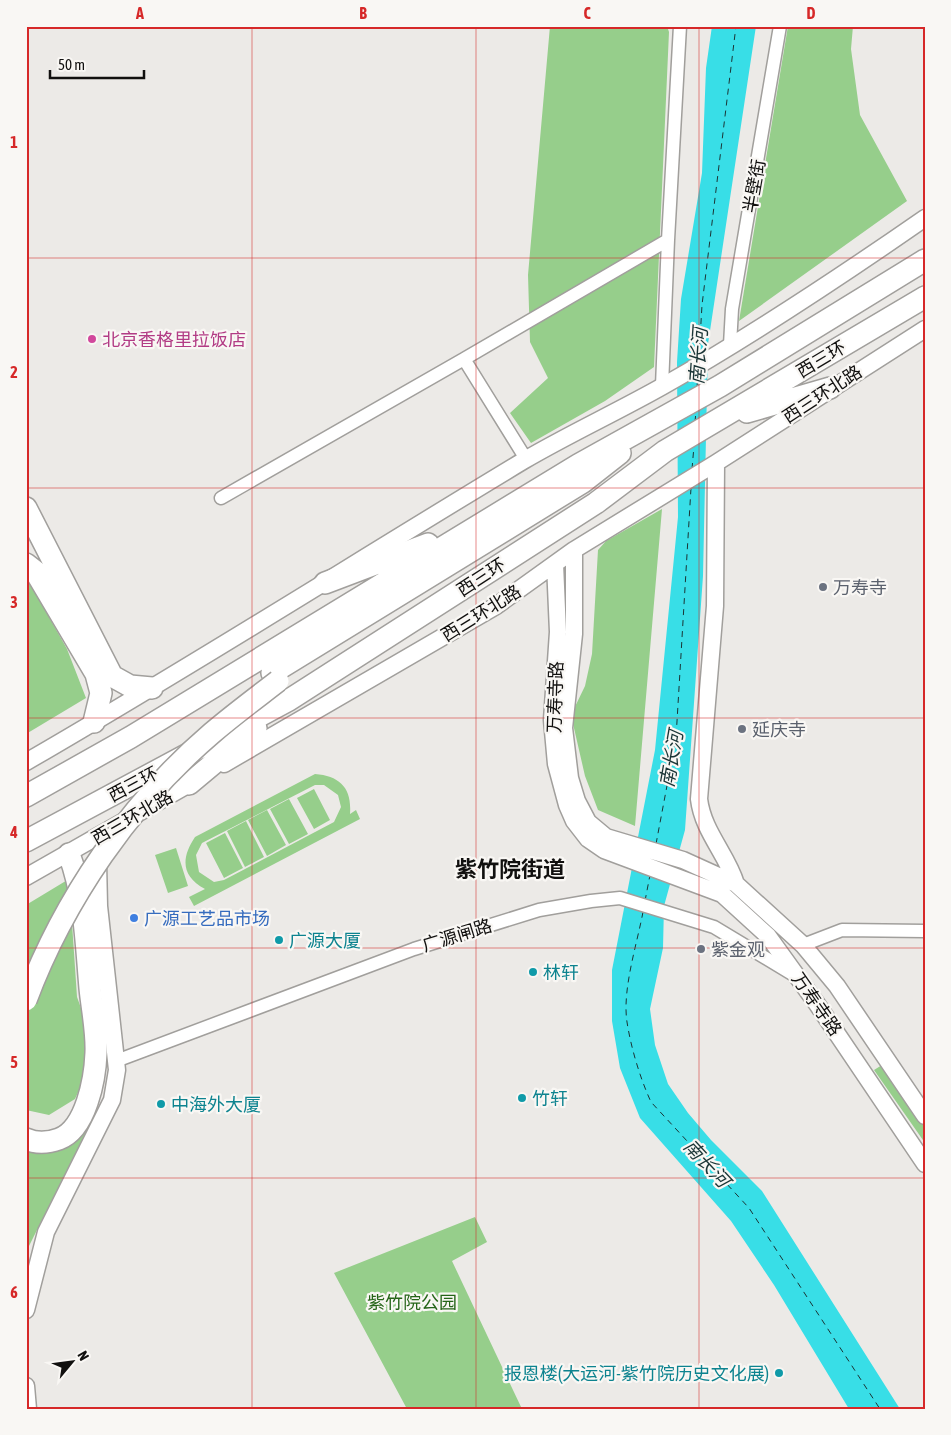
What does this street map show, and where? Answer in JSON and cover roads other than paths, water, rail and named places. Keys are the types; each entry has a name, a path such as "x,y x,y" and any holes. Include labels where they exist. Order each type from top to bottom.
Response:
{"highway":[{"name":"西三环","path":"26,796 131,737 578,465 720,386 925,260"},
{"name":"西三环","path":"26,840 289,700 596,503 665,452 925,296"},
{"path":"718,420 830,388"},
{"path":"26,969 73,880 118,818 165,764 200,730 275,677 583,482 670,415"},
{"path":"26,1000 47,950 66,914 107,850 135,813 180,763 275,677 590,493 665,452"},
{"path":"26,508 112,676 130,686 152,688"},
{"path":"326,583 476,526"},
{"path":"26,564 35,571 96,674 101,693 94,722"},
{"path":"189,784 289,700"},
{"path":"26,1139 32,1142 50,1142 68,1136 80,1122 87,1103 96,1053 82,897 69,854"}],"street":[{"path":"662,386 680,26"},
{"name":"半壁街","path":"725,348 780,26"},
{"path":"26,762 326,583 526,459 662,386 725,348 873,254 925,218"},
{"path":"221,498 668,240"},
{"name":"西三环北路","path":"26,877 103,835 496,606 574,550 716,464 830,388 925,329"},
{"path":"464,359 526,459"},
{"path":"716,464 715,606 700,799 701,814 716,844 732,869 736,884"},
{"name":"万寿寺路","path":"574,550 574,634 564,728 570,778 577,802 588,822 606,837 628,851"},
{"name":"万寿寺路","path":"555,564 558,632 552,720 559,778 574,821 588,840 604,850 628,851"},
{"path":"26,1310 46,1232 112,1100 117,1070 97,880 103,835"},
{"path":"628,851 681,868"},
{"name":"万寿寺路","path":"681,868 736,884 803,945 838,986 925,1116"},
{"name":"万寿寺路","path":"681,868 722,894 768,936 925,1164"},
{"name":"广源闸路","path":"116,1061 414,949 540,910 620,898 714,927 797,976"},
{"path":"803,945 842,930 925,931"},
{"path":"26,1386 28,1409"}],"water":[{"name":"南长河","path":"712,26 756,26 708,344 703,576 685,830 664,906 663,948 650,1009 655,1045 668,1084 688,1113 711,1140 762,1191 900,1409 849,1409 774,1285 731,1221 640,1118 620,1068 612,1021 612,970 655,750 678,517 677,362 681,299 702,173 706,68"}],"place":[{"name":"北京香格里拉饭店","path":"92,339"},
{"name":"万寿寺","path":"823,587"},
{"name":"延庆寺","path":"742,729"},
{"name":"广源工艺品市场","path":"134,918"},
{"name":"广源大厦","path":"279,940"},
{"name":"紫金观","path":"701,949"},
{"name":"林轩","path":"533,972"},
{"name":"竹轩","path":"522,1098"},
{"name":"中海外大厦","path":"161,1104"},
{"name":"报恩楼(大运河-紫竹院历史文化展)","path":"779,1373"}],"district":[{"name":"紫竹院街道","path":"510,869"}],"park label":[{"name":"紫竹院公园","path":"412,1302"}]}
